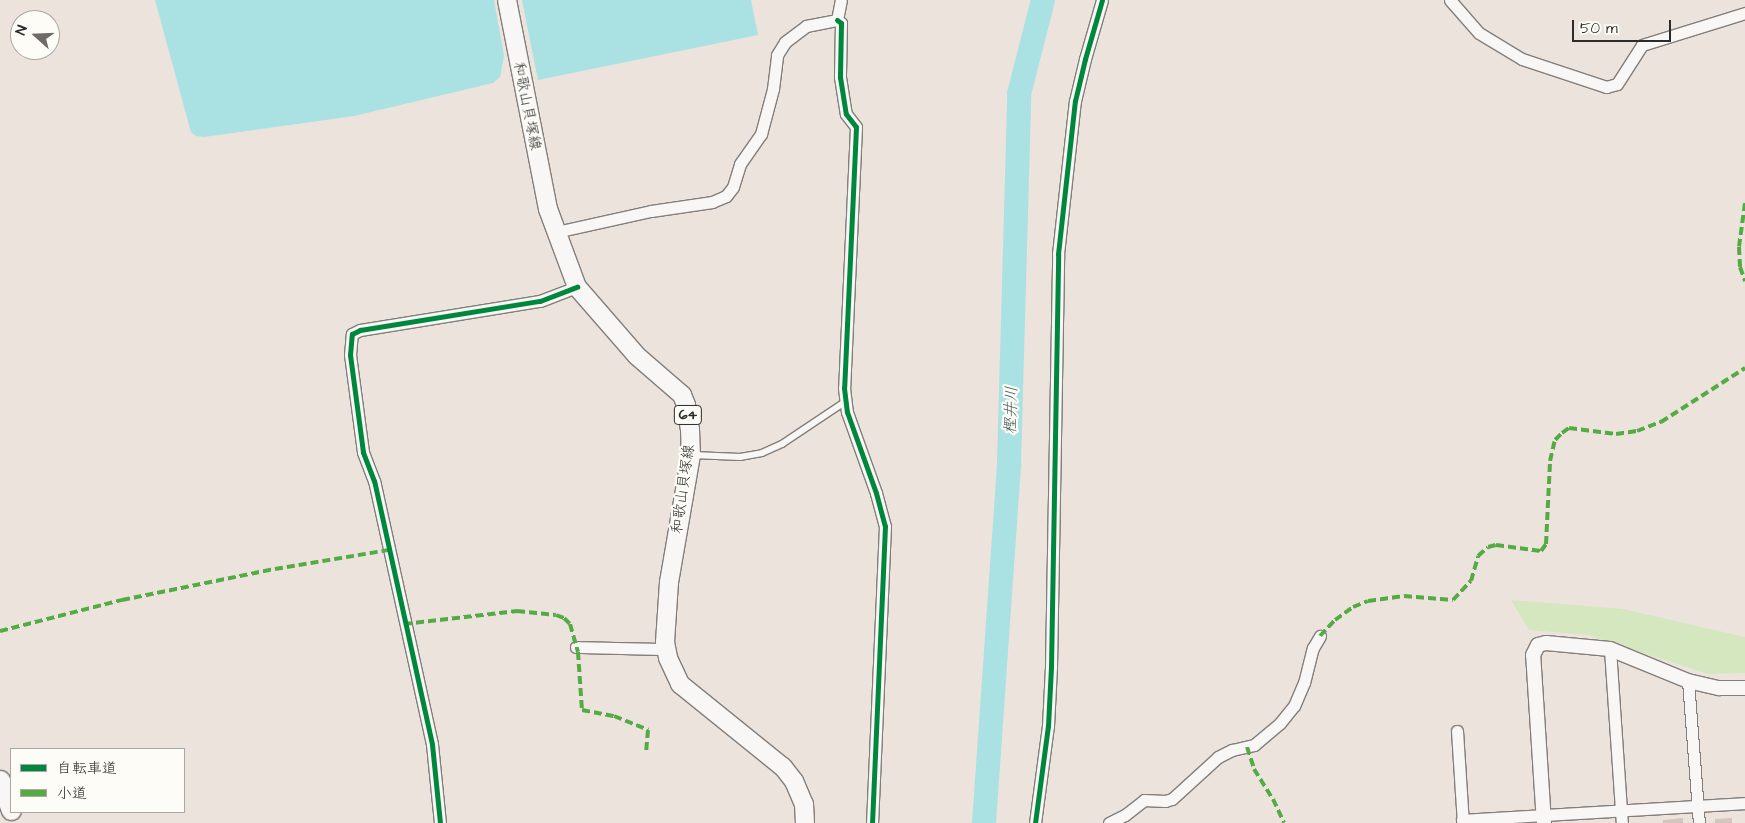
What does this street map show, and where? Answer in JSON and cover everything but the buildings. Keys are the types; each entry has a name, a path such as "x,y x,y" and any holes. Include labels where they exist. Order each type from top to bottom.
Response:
{"highway":[{"path":"0,780 10,806"}],"main road":[{"name":"和歌山貝塚線","path":"507,0 548,209 577,287 637,356 682,395 690,429 691,455 669,582 667,649 674,674 680,684 782,767 794,781 804,804 806,823"}],"street":[{"path":"837,20 841,0"},
{"path":"1035,823 1048,726 1051,667 1058,254 1075,101 1084,59 1102,0"},
{"path":"1450,0 1478,33 1522,59 1606,88 1617,84 1642,45 1745,13"},
{"path":"556,232 651,211 712,202 726,196 733,187 740,164 761,134 773,89 777,55 785,42 806,26 837,20"},
{"path":"837,20 841,23 840,77 846,114 856,127 844,362 845,402 885,526 872,823"},
{"path":"440,823 432,744 374,481 363,452 350,355 352,334 360,330 540,301 577,287"},
{"path":"1109,823 1125,815 1144,800 1165,801 1172,799 1218,757 1232,750 1254,745 1280,723 1294,706 1313,648 1320,636"},
{"path":"1543,820 1533,655 1535,648 1546,643 1610,649 1688,681 1720,688 1745,688"},
{"path":"576,647 667,649"},
{"path":"1610,649 1622,823"},
{"path":"1688,681 1699,823"},
{"path":"1457,731 1462,822 1543,820 1621,810 1745,803"}],"lane":[{"path":"691,455 740,457 762,453 782,444 845,402"}],"green space":[{"path":"1511,600 1623,609 1745,637 1745,673 1708,674 1588,635 1529,630"}],"water":[{"path":"155,0 494,0 504,56 500,77 493,83 354,116 204,137 196,136 191,132"},
{"path":"522,0 751,0 758,35 538,80"}],"waterway":[{"name":"樫井川","path":"984,823 1009,463 1019,94 1043,0"}],"marked path":[{"path":"1745,203 1739,247 1740,267 1745,281"},
{"path":"1320,636 1335,620 1353,607 1368,601 1404,596 1453,600 1471,581 1478,556 1488,547 1496,545 1541,551 1546,544 1550,461 1555,440 1562,433 1569,428 1616,434 1637,431 1661,422 1745,368"},
{"path":"0,631 122,600 275,569 389,550"},
{"path":"404,624 517,611 556,615 564,618 570,624 578,652 582,710 614,716 648,730 646,751"},
{"path":"1247,747 1254,769 1273,799 1284,823"}],"cycle path":[{"path":"1035,823 1048,726 1051,667 1058,254 1075,101 1102,0"},
{"path":"837,20 841,23 840,77 846,114 856,127 844,388 847,412 876,493 885,526 872,823"},
{"path":"440,823 432,744 374,481 363,452 350,355 352,334 360,330 540,301 577,287"}]}
